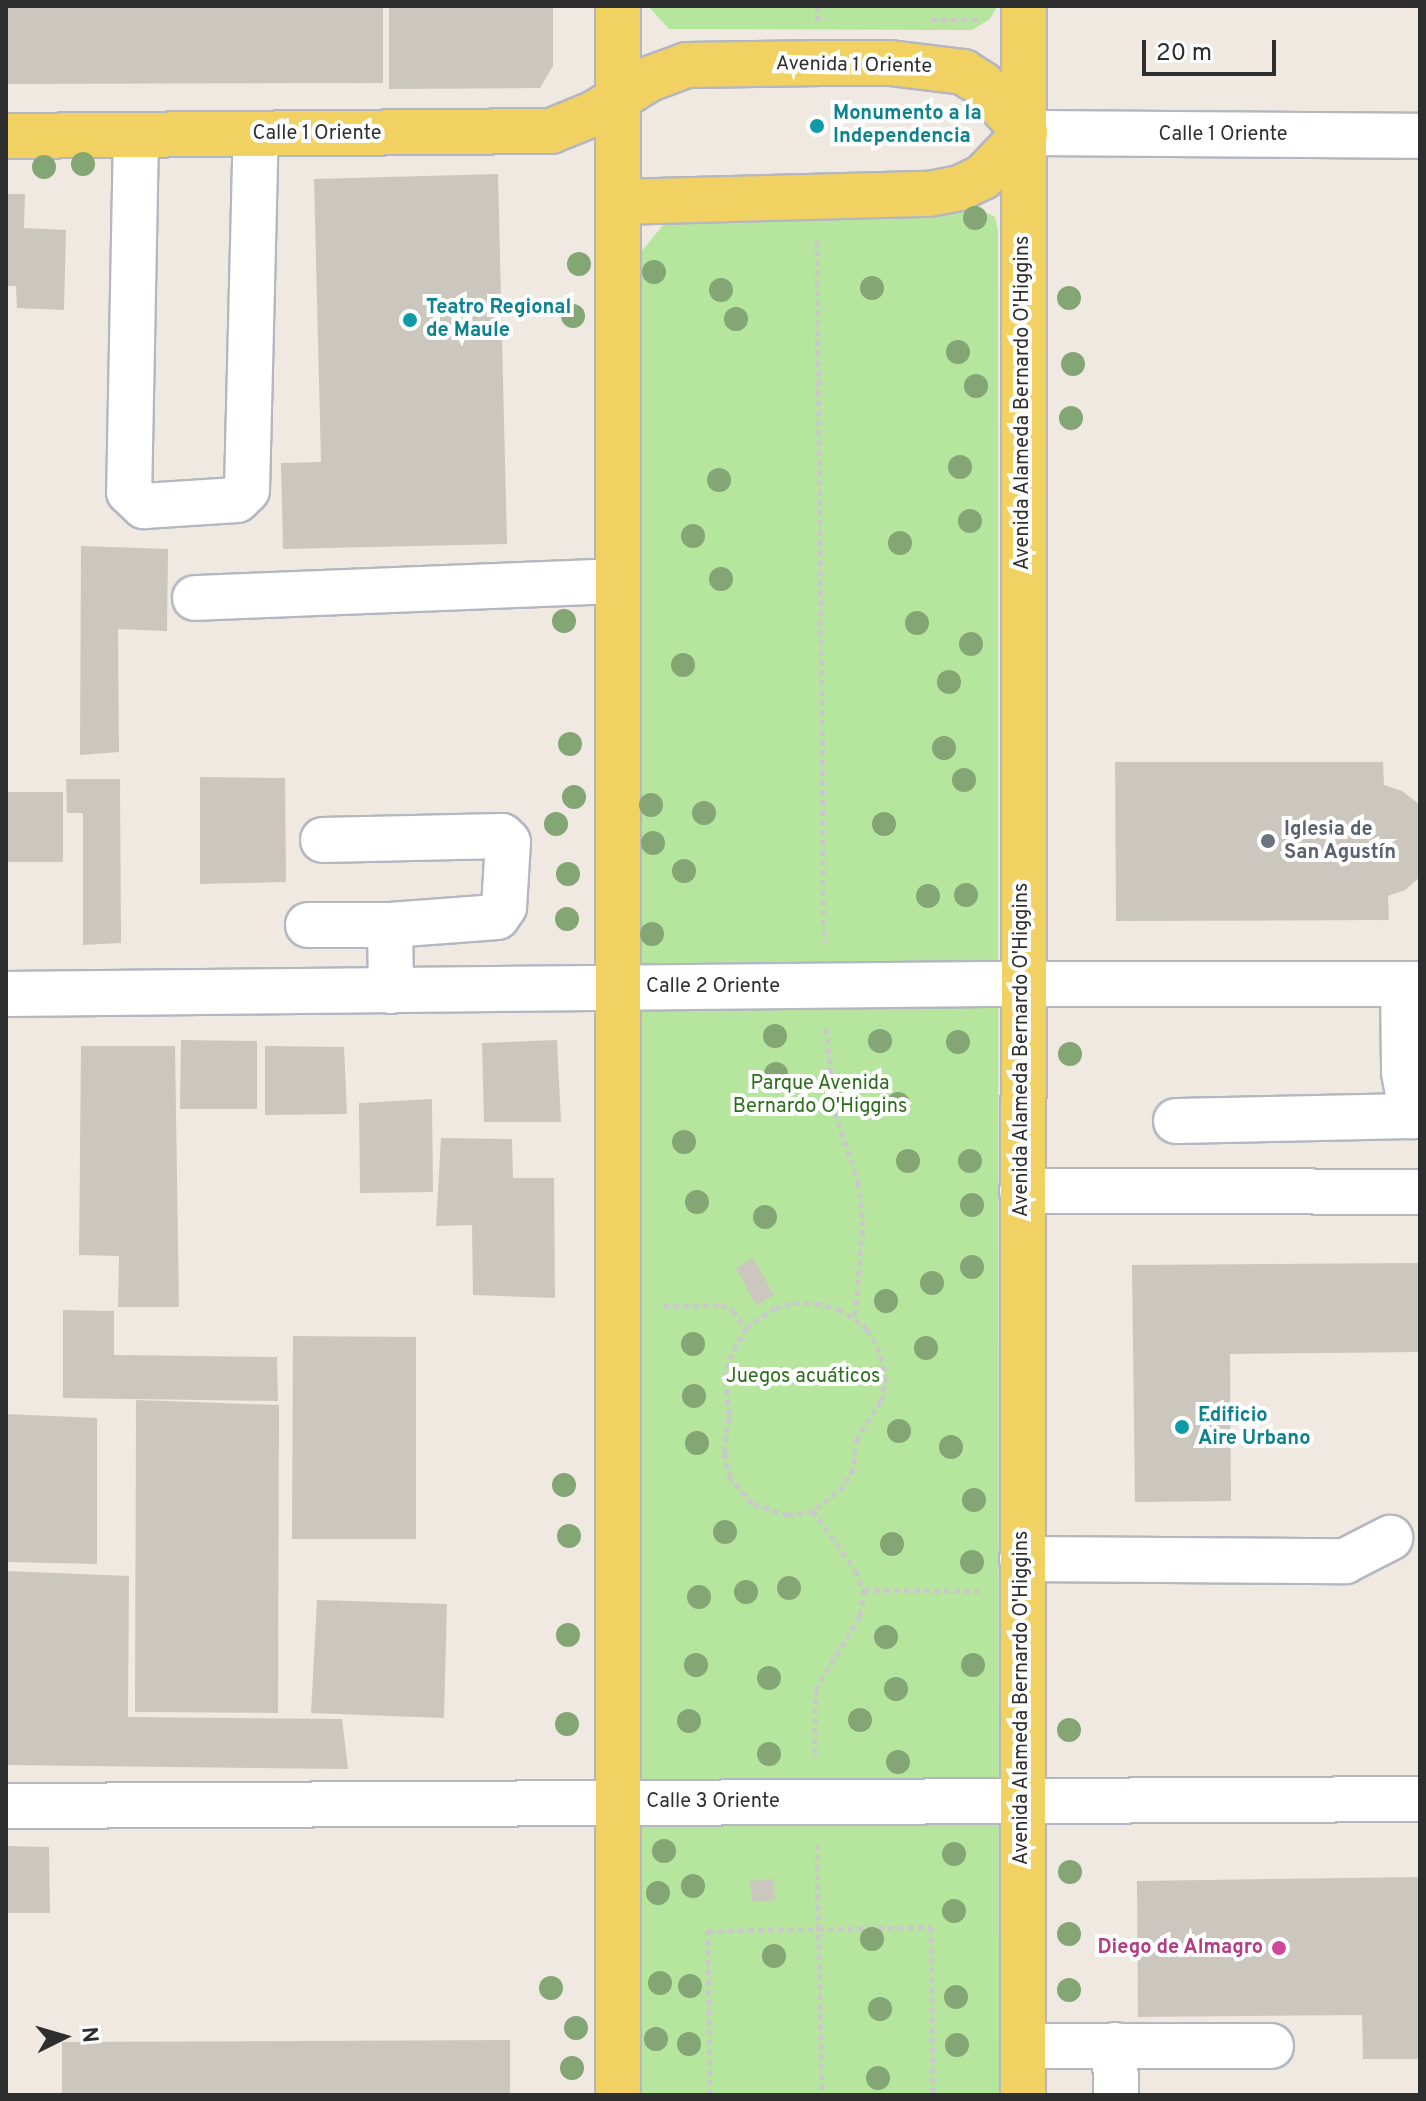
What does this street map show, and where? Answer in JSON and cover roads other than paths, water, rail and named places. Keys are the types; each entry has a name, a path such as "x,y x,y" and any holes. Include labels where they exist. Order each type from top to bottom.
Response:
{"main road":[{"path":"618,6 618,2095"},
{"name":"Avenida Alameda Bernardo O'Higgins","path":"1023,2095 1024,6"},
{"name":"Avenida 1 Oriente","path":"618,97 649,79 687,65 836,63 925,66 963,72 982,84 1025,133"},
{"name":"Calle 1 Oriente","path":"6,136 551,131 595,113 618,97"},
{"path":"618,202 929,194 960,188 983,177 1025,133"}],"street":[{"name":"Calle 1 Oriente","path":"1025,133 1420,136"},
{"path":"136,135 129,492 144,506 237,500 247,490 256,134"},
{"path":"195,598 618,581"},
{"path":"308,925 390,925 497,917 504,907 508,842 502,836 323,840"},
{"path":"390,925 391,991"},
{"name":"Calle 2 Oriente","path":"6,994 1022,984 1412,984"},
{"path":"1176,1121 1416,1116 1404,1072 1412,984"},
{"path":"1022,1191 1420,1192"},
{"path":"1021,1575 1345,1561 1390,1538"},
{"name":"Calle 3 Oriente","path":"6,1806 1420,1799"},
{"path":"1115,2045 1116,2095"},
{"path":"1024,2046 1271,2046"}],"place":[{"name":"Monumento a la Independencia","path":"817,126"},
{"name":"Teatro Regional de Maule","path":"410,320"},
{"name":"Iglesia de San Agustín","path":"1268,841"},
{"name":"Edificio Aire Urbano","path":"1182,1427"},
{"name":"Diego de Almagro","path":"1279,1948"}],"park label":[{"name":"Parque Avenida Bernardo O'Higgins","path":"820,1096"},
{"name":"Juegos acuáticos","path":"803,1377"}]}
